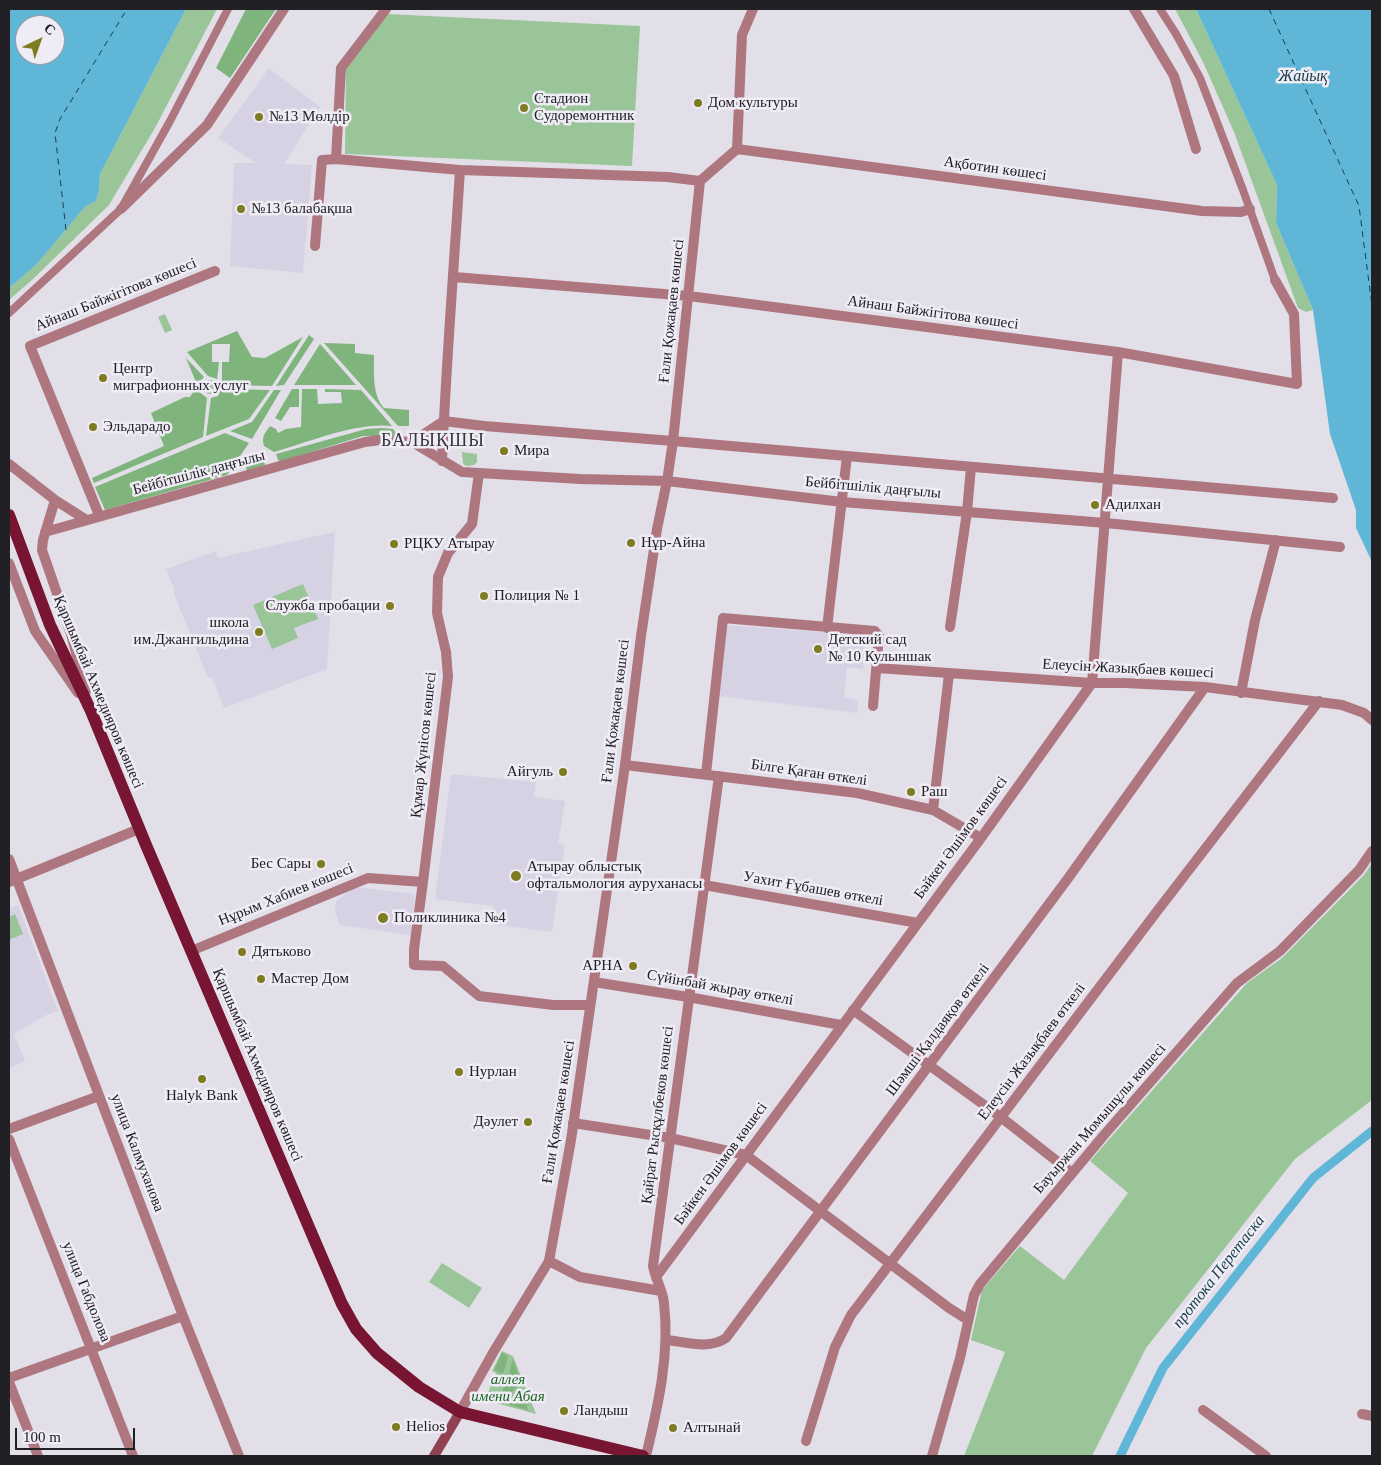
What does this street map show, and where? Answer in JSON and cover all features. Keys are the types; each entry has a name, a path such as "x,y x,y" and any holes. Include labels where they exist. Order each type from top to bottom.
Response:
{"main road":[{"name":"Қаршымбай Ахмедияров көшесі","path":"9,515 50,625 91,711 139,829 317,1246 342,1304 356,1329 377,1354 420,1387 460,1412 644,1456"},
{"path":"434,1456 460,1412"}],"street":[{"path":"121,209 170,121 228,9"},
{"path":"9,313 121,209 207,125 284,9"},
{"path":"336,159 341,68 386,9"},
{"path":"315,246 322,160 336,159 460,170 668,177 700,181 737,149 742,35 753,9"},
{"path":"1134,9 1174,76 1196,150"},
{"path":"1160,9 1200,78 1275,280"},
{"name":"Ақботин көшесі","path":"737,149 1202,211 1241,212 1250,209"},
{"path":"442,461 447,347 454,277 460,170"},
{"name":"Ғали Қожақаев көшесі","path":"460,1412 494,1351 549,1261 573,1123 657,529 673,441 700,181"},
{"name":"Айнаш Байжігітова көшесі","path":"99,515 30,346 215,271"},
{"name":"Айнаш Байжігітова көшесі","path":"454,277 689,296 1118,352 1297,384 1294,314 1275,280"},
{"path":"1092,683 1118,352"},
{"path":"412,442 444,421"},
{"name":"Бейбітшілік даңғылы","path":"444,421 484,426 1333,498"},
{"name":"Бейбітшілік даңғылы","path":"45,532 99,515 280,467 365,442 380,440 412,442 462,472 580,479 667,481 842,502 1106,523 1340,547"},
{"path":"827,628 847,456"},
{"path":"9,464 56,500 85,519"},
{"path":"950,627 967,512 971,467"},
{"name":"Құмар Жүнісов көшесі","path":"423,882 448,677 446,652 437,613 438,577 448,553 472,524 478,473"},
{"path":"56,500 45,532 42,550 71,634 91,711"},
{"path":"1242,692 1255,620 1276,540"},
{"path":"9,563 35,631 91,711"},
{"path":"706,774 723,618 875,631 879,636 873,706"},
{"name":"Елеусін Жазықбаев көшесі","path":"877,668 1092,683 1205,687 1319,701 1354,708 1372,720"},
{"path":"933,810 949,674"},
{"name":"Бәйкен Әшімов көшесі","path":"656,1277 981,838 1092,683"},
{"name":"Шәмші Қалдаяқов өткелі","path":"667,1340 711,1345 726,1338 1069,877 1205,687"},
{"name":"Елеусін Жазықбаев өткелі","path":"806,1441 835,1347 851,1315 1319,701"},
{"name":"Білге Қаған өткелі","path":"625,765 857,793 933,810 981,838"},
{"name":"Қайрат Рысқұлбеков көшесі","path":"644,1456 659,1403 667,1340 664,1302 653,1266 719,776"},
{"path":"13,881 139,829"},
{"name":"Бауыржан Момышұлы көшесі","path":"932,1456 960,1358 974,1295 980,1284 1072,1173 1237,983 1280,951 1359,870 1372,851"},
{"name":"улица Калмуханова","path":"9,858 13,881 239,1456"},
{"name":"Нұрым Хабиев көшесі","path":"191,951 368,878 423,882"},
{"path":"423,882 414,949 414,965 443,966 479,996 553,1005 590,1005"},
{"name":"Уахит Ғұбашев өткелі","path":"704,884 918,922"},
{"name":"Сүйінбай жырау өткелі","path":"594,982 841,1025"},
{"path":"853,1010 1002,1118 1072,1173"},
{"path":"9,1129 99,1096"},
{"path":"573,1123 670,1138 746,1155 949,1308 968,1320"},
{"name":"улица Габдолова","path":"9,1139 133,1456"},
{"path":"549,1261 580,1277 660,1291"},
{"path":"9,1378 183,1316"},
{"path":"9,1382 38,1456"},
{"path":"1202,1410 1266,1456"}],"shaded area":[{"path":"269,68 320,107 284,164 312,165 303,273 230,266 234,163 256,163 218,138"},
{"name":"школа им.Джангильдина","path":"335,532 327,669 224,708 212,677 208,678 174,594 174,589 166,569 216,551 218,558"},
{"path":"724,625 865,635 863,669 847,667 844,697 858,700 857,713 719,696"},
{"path":"451,774 536,782 534,797 565,801 558,844 565,845 552,932 491,924 493,906 435,899"},
{"path":"354,887 415,894 411,935 340,925 335,910 336,901"},
{"path":"18,905 58,1011 44,1016 14,1034 25,1061 9,1068 9,909"}],"green space":[{"path":"186,9 217,9 155,128 109,205 9,300 9,288 36,265 85,207 96,201 100,174"},
{"path":"246,9 276,9 230,78 216,68"},
{"path":"1175,9 1196,9 1277,185 1276,223 1313,310 1306,312 1298,308 1234,132 1203,62"},
{"name":"Стадион Судоремонтник","path":"386,14 640,26 632,166 345,154 346,68"},
{"path":"165,314 172,330 165,333 158,317"},
{"path":"237,331 252,357 265,358 303,337 272,386 222,385 222,362 229,362 230,344 212,344 212,362 219,362 217,379 208,376 187,352"},
{"path":"309,335 314,339 284,385 276,386"},
{"path":"324,343 355,344 355,353 374,355 374,383 377,397 384,408 409,410 409,426 398,426"},
{"path":"321,345 356,385 294,385"},
{"path":"186,358 204,377 199,382 198,387"},
{"path":"210,380 215,382 217,387 215,392 210,394 205,392 203,387 205,382"},
{"path":"221,389 270,390 249,419 206,436 211,398 218,396"},
{"path":"292,389 299,389 299,407 290,407 281,421 275,418"},
{"path":"302,389 317,389 318,404 342,403 341,392 325,392 325,389 361,390 392,426 363,427 348,430 274,452 264,446 264,435 270,426 276,429 278,433 286,429 301,427"},
{"path":"274,390 281,390 252,439 230,431 252,422"},
{"path":"198,391 207,398 203,437 94,483 92,478 164,446 151,413 185,397 190,397 193,392"},
{"path":"366,429 393,429 398,436 363,436 279,462 276,454"},
{"path":"470,431 479,437 479,445 463,444 465,433"},
{"path":"225,433 249,443 227,475 105,510 95,487"},
{"path":"462,452 477,454 477,462 474,465 467,466 463,464"},
{"path":"254,453 265,465 247,471 246,468"},
{"path":"303,584 318,619 294,628 298,638 272,649 253,605"},
{"path":"1372,863 1372,1100 1295,1159 1146,1348 1092,1456 964,1456 1005,1352 971,1340 982,1290 1020,1246 1064,1280 1128,1193 1090,1161 1247,983 1282,958 1364,875"},
{"path":"15,914 23,934 9,940 9,917"},
{"path":"442,1263 482,1288 469,1308 429,1282"},
{"name":"аллея имени Абая","path":"502,1351 513,1356 536,1414 485,1400 496,1373 492,1371"},
{"path":"502,1352 508,1357 503,1374 494,1370"},
{"path":"513,1359 522,1385 508,1377"},
{"path":"506,1381 517,1387 510,1394 505,1404 498,1402"},
{"path":"513,1396 516,1404 526,1402 528,1410 509,1405"}],"water":[{"path":"10,9 186,9 100,174 96,201 85,207 36,265 9,288"},
{"name":"Жайық","path":"1196,9 1372,9 1372,562 1356,528 1356,510 1330,434 1313,310 1276,223 1277,185"}],"waterway":[{"name":"протока Перетаска","path":"1120,1456 1163,1368 1313,1178 1372,1131"}],"ferry route":[{"path":"66,230 55,133 60,119 127,9"},
{"path":"1269,9 1359,206 1372,306"}],"place":[{"name":"Дом культуры","path":"698,103"},
{"name":"Стадион Судоремонтник","path":"524,108"},
{"name":"№13 Мөлдiр","path":"259,117"},
{"name":"№13 балабақша","path":"241,209"},
{"name":"Центр миграфионных услуг","path":"103,378"},
{"name":"Эльдарадо","path":"93,427"},
{"name":"Мира","path":"504,451"},
{"name":"Адилхан","path":"1095,505"},
{"name":"Нұр-Айна","path":"631,543"},
{"name":"РЦКУ Атырау","path":"394,544"},
{"name":"Полиция № 1","path":"484,596"},
{"name":"Служба пробации","path":"390,606"},
{"name":"школа им.Джангильдина","path":"259,632"},
{"name":"Детский сад № 10 Кулыншак","path":"818,649"},
{"name":"Айгуль","path":"563,772"},
{"name":"Раш","path":"911,792"},
{"name":"Бес Сары","path":"321,864"},
{"name":"Атырау облыстық офтальмология ауруханасы","path":"516,876"},
{"name":"Поликлиника №4","path":"383,918"},
{"name":"Дятьково","path":"242,952"},
{"name":"АРНА","path":"633,966"},
{"name":"Мастер Дом","path":"261,979"},
{"name":"Нурлан","path":"459,1072"},
{"name":"Halyk Bank","path":"202,1079"},
{"name":"Дәулет","path":"528,1122"},
{"name":"Ландыш","path":"564,1411"},
{"name":"Helios","path":"396,1427"},
{"name":"Алтынай","path":"673,1428"}],"district":[{"name":"БАЛЫҚШЫ","path":"433,441"}]}
